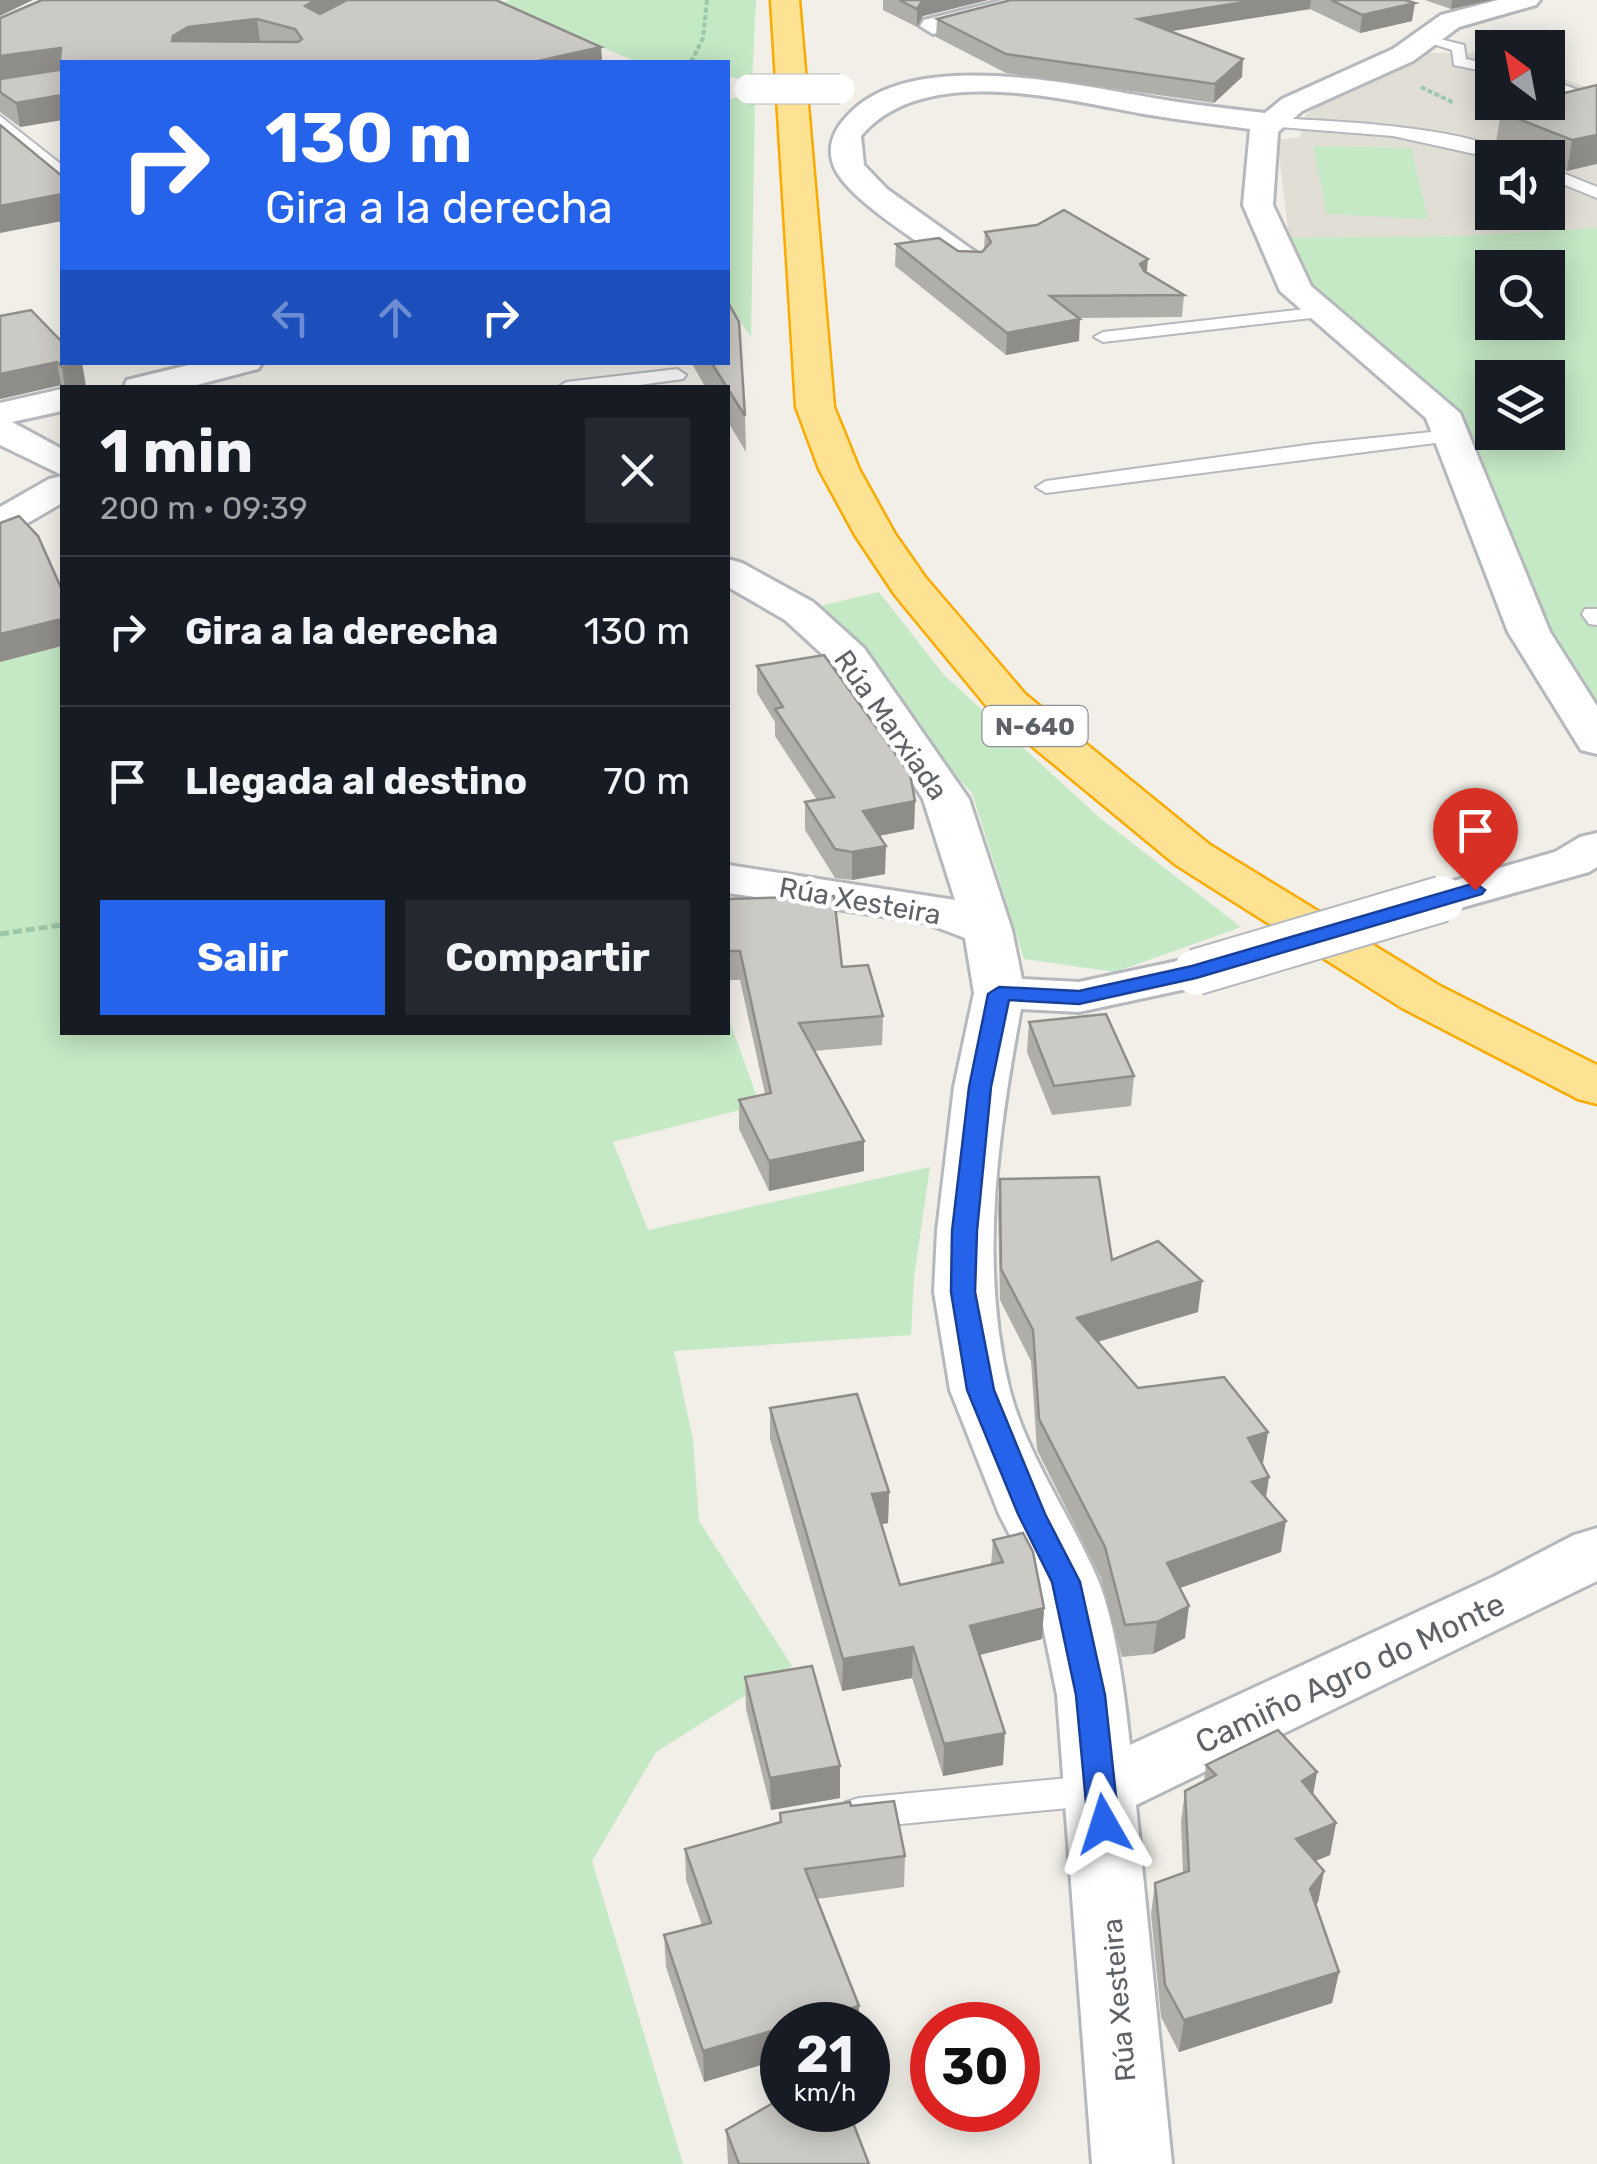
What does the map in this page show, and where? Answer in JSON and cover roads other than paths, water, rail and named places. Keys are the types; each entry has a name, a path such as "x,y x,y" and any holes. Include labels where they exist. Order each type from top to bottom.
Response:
{"highway":[{"name":"N-640","path":"785,0 815,407 839,469 875,535 910,586 1009,704 1194,854 1421,997 1597,1086"}],"street":[{"path":"933,26 1035,0"},
{"path":"1527,0 1431,23 1403,54 1292,105 1264,130 1258,205 1309,314 1442,414 1530,632 1597,741"},
{"path":"738,89 1043,85 1146,106 1272,123"},
{"path":"961,86 908,95 870,109 846,135 849,167 876,196 970,263"},
{"path":"152,385 234,365"},
{"path":"0,414 60,400"},
{"path":"0,430 56,454"},
{"path":"0,523 60,487"},
{"name":"Rúa Marxiada","path":"730,572 799,611 849,658 946,799 988,930"},
{"path":"999,994 1079,997 1196,972 1572,862 1597,847"},
{"name":"Rúa Xesteira","path":"730,879 933,909 988,930 999,994 980,1087 964,1231 963,1292 980,1390 1031,1514 1066,1582 1091,1695 1132,2164"},
{"name":"Camiño Agro do Monte","path":"1100,1790 1516,1595 1597,1552"}],"lane":[{"path":"1431,23 1458,48 1459,62 1475,65"},
{"path":"1565,90 1597,102"},
{"path":"0,121 60,170"},
{"path":"1272,123 1380,128 1475,146"},
{"path":"1565,179 1597,193"},
{"path":"1180,308 1198,313 1259,308 1309,314"},
{"path":"1103,336 1309,314"},
{"path":"592,385 677,375"},
{"path":"1046,488 1314,450 1451,436"},
{"path":"833,1818 887,1809 1100,1790"}]}
